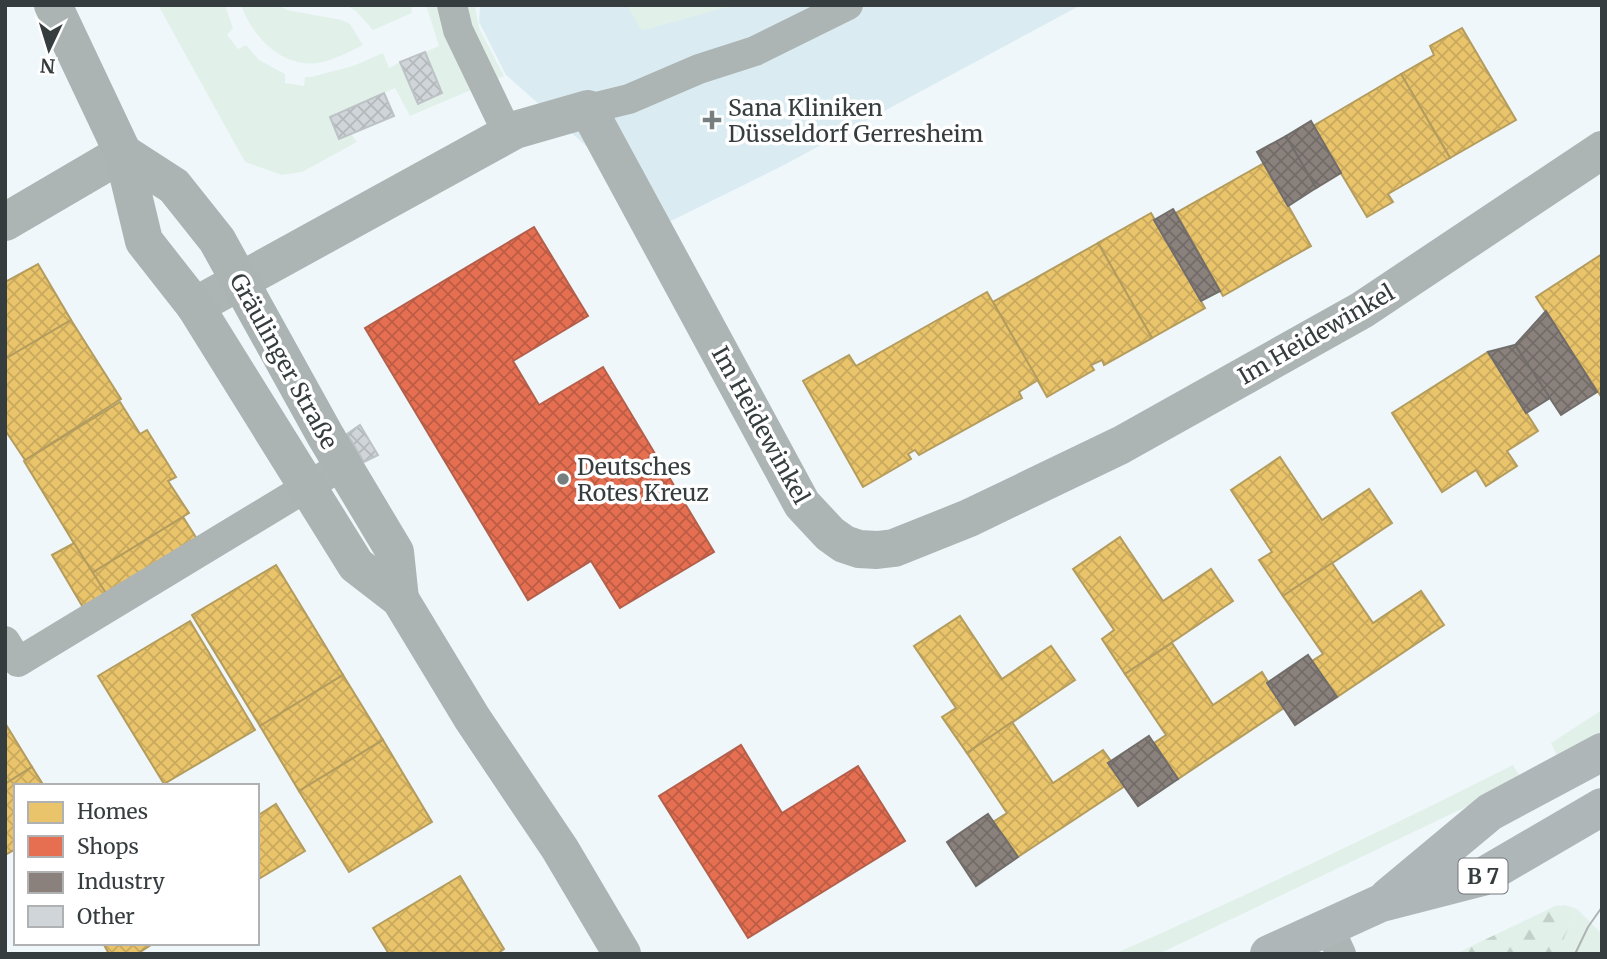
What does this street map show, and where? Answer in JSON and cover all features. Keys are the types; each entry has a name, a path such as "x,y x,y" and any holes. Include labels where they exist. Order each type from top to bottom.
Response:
{"main road":[{"name":"Gräulinger Straße","path":"53,5 123,153 144,241 195,306 232,361 356,565 400,599 472,718 560,849 622,954"},
{"name":"Gräulinger Straße","path":"123,153 174,187 217,240 239,283 395,552 400,599"},
{"name":"B 7","path":"1269,954 1335,941 1490,812 1602,752"},
{"name":"B 7","path":"1381,903 1482,877 1602,807"}],"street":[{"path":"195,306 515,130 588,109"},
{"name":"Im Heidewinkel","path":"588,109 802,504 830,534 844,544 859,549 877,550 894,548 969,517 1133,438 1363,310 1602,150"},
{"path":"5,222 123,153"}],"lane":[{"path":"452,5 458,30 508,134"},
{"path":"588,109 629,99 699,69 755,51 848,5"},
{"path":"5,641 18,662 343,465"}],"shaded area":[{"name":"Sana Kliniken Düsseldorf Gerresheim","path":"480,5 1081,5 784,165 671,221 506,75 479,22"}],"green space":[{"path":"158,5 225,5 233,28 227,35 238,49 246,45 259,60 285,74 285,83 304,86 305,77 353,66 383,53 389,68 400,62 418,103 442,93 425,52 439,46 426,5 475,5 479,28 504,76 410,116 395,88 330,117 339,139 351,134 357,142 302,172 282,175 245,162"},
{"path":"241,5 278,5 287,10 342,20 350,24 363,45 318,63 292,60 280,55 260,38"},
{"path":"345,5 411,5 412,13 373,30 356,11"},
{"path":"627,5 734,5 644,30 640,28"},
{"path":"1602,710 1602,735 1559,760 1551,743"},
{"path":"1513,765 1522,780 1167,950 1157,954 1114,954 1315,862"},
{"path":"1565,905 1577,909 1557,954 1455,954 1555,906"},
{"path":"1577,909 1602,934 1602,954 1557,954"}],"building: Homes":[{"path":"1462,28 1516,120 1450,158 1401,74 1434,55 1430,46"},
{"path":"1401,74 1450,158 1388,194 1393,202 1367,217 1313,126"},
{"path":"1264,163 1311,246 1223,296 1176,213"},
{"path":"1151,213 1205,308 1152,338 1098,243"},
{"path":"1098,243 1152,338 1104,365 1102,360 1091,365 1094,370 1047,397 993,302"},
{"path":"1602,254 1602,398 1536,297"},
{"path":"38,264 71,320 5,359 5,282"},
{"path":"987,292 1038,380 1019,392 1022,398 919,455 915,450 908,454 911,459 863,487 803,381 849,355 856,366"},
{"path":"71,320 121,399 25,460 5,430 5,359"},
{"path":"1488,352 1538,431 1507,451 1517,466 1486,486 1476,470 1442,492 1392,413"},
{"path":"120,402 140,434 147,430 176,477 168,481 189,513 92,573 24,461"},
{"path":"1280,457 1322,520 1369,489 1392,523 1283,596 1259,560 1272,552 1231,490"},
{"path":"183,517 197,539 107,595 92,573"},
{"path":"1120,537 1163,601 1211,569 1233,601 1125,674 1102,639 1114,630 1073,569"},
{"path":"74,543 107,595 84,609 52,555"},
{"path":"1332,563 1373,623 1421,591 1444,625 1337,697 1312,661 1323,654 1283,596"},
{"path":"276,565 343,675 260,726 192,615"},
{"path":"960,616 1002,679 1051,646 1075,680 967,753 942,717 956,708 914,646"},
{"path":"190,621 255,730 164,784 98,676"},
{"path":"1172,643 1213,705 1262,672 1284,708 1178,779 1154,743 1166,735 1125,674"},
{"path":"343,675 383,740 299,791 260,726"},
{"path":"1012,722 1053,783 1103,750 1111,761 1108,763 1125,786 1018,857 993,822 1007,813 967,753"},
{"path":"5,723 32,767 5,784"},
{"path":"383,740 432,822 349,872 299,791"},
{"path":"32,767 43,784 14,784 14,850 5,855 5,784"},
{"path":"276,804 305,851 259,879 259,815"},
{"path":"460,876 504,949 497,954 389,954 373,928"},
{"path":"104,945 151,945 137,954 109,954"}],"building: Shops":[{"name":"Deutsches Rotes Kreuz","path":"534,227 588,316 513,361 539,405 603,367 714,552 620,608 591,561 528,600 365,328"},
{"path":"741,745 782,813 858,766 905,841 748,938 659,796"}],"building: Industry":[{"path":"1311,121 1341,173 1316,188 1286,136"},
{"path":"1286,136 1316,188 1288,206 1257,152"},
{"path":"1173,209 1220,291 1201,301 1154,220"},
{"path":"1546,311 1597,392 1561,415 1515,345"},
{"path":"1515,345 1550,398 1526,413 1488,352"},
{"path":"1308,655 1337,697 1295,725 1267,683"},
{"path":"1149,736 1178,779 1138,806 1108,763"},
{"path":"988,814 1018,857 976,886 947,842"}],"building: Other":[{"path":"425,52 442,93 418,104 400,62"},
{"path":"384,93 394,116 339,139 330,117"},
{"path":"360,425 378,455 364,462 347,434"}],"tram line":[{"path":"1575,954 1588,927 1602,907"}],"place":[{"name":"Sana Kliniken Düsseldorf Gerresheim","path":"712,120"},
{"name":"Deutsches Rotes Kreuz","path":"563,479"}]}
